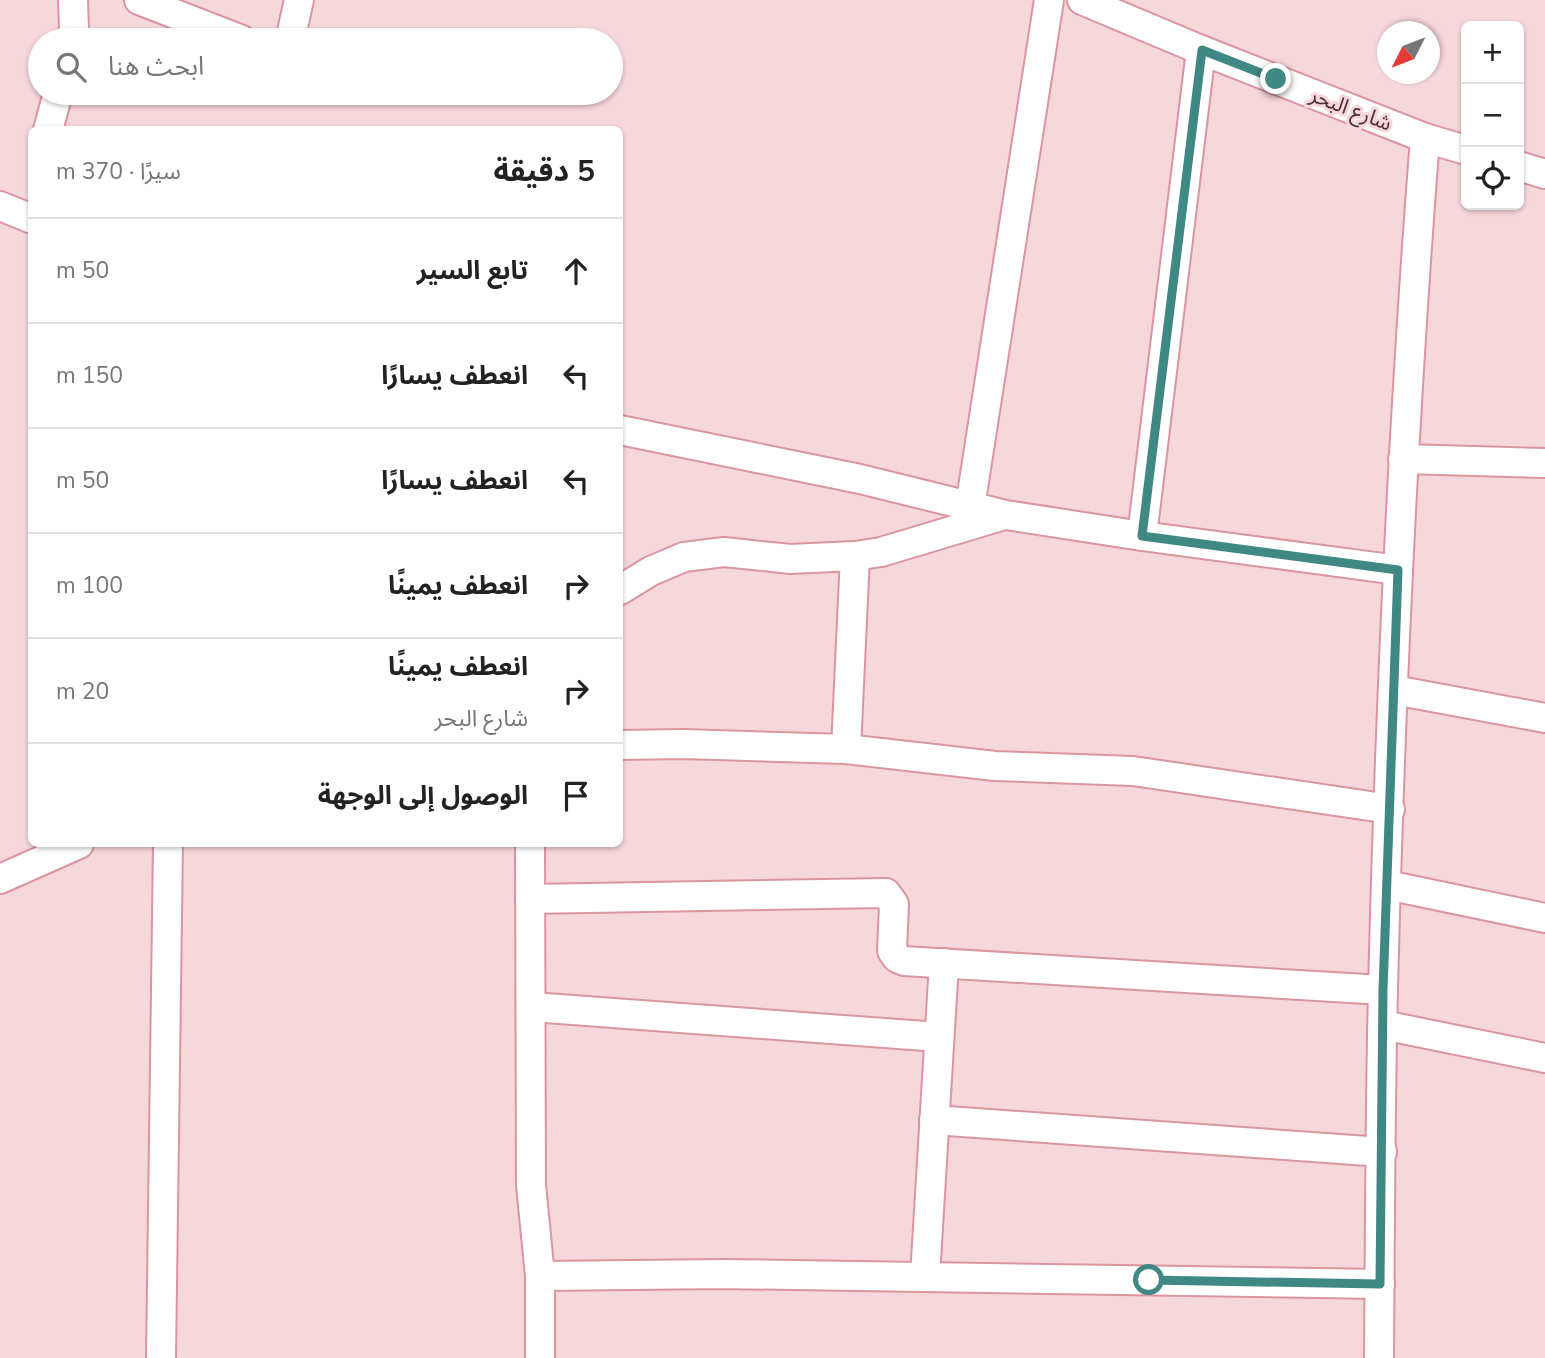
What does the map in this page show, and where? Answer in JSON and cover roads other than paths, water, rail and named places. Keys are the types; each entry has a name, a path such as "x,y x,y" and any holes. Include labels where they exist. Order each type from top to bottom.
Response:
{"street":[{"path":"74,0 74,28"},
{"path":"139,0 211,28"},
{"path":"292,28 299,0"},
{"path":"970,507 1049,0"},
{"name":"شارع البحر","path":"1082,0 1425,138 1461,149"},
{"path":"1142,536 1202,50"},
{"path":"49,126 55,105"},
{"path":"1379,1358 1383,990 1398,570 1409,347 1425,138"},
{"path":"1524,168 1545,174"},
{"path":"0,206 28,210"},
{"path":"623,431 860,479 1006,515 1398,570"},
{"path":"1403,459 1545,463"},
{"path":"623,588 651,571 684,557 724,551 790,559 855,556 881,552 1006,515"},
{"path":"846,749 855,556"},
{"path":"1394,690 1545,719"},
{"path":"623,745 846,749 995,766 1133,771 1390,808"},
{"path":"0,880 72,847"},
{"path":"161,1358 168,847"},
{"path":"530,847 531,1185 540,1276 540,1358"},
{"path":"1387,886 1545,918"},
{"path":"530,899 886,893 894,904 892,951 897,958 904,961 1383,990"},
{"path":"925,1277 944,963"},
{"path":"532,1007 939,1037"},
{"path":"1383,1025 1545,1058"},
{"path":"933,1120 1381,1152"},
{"path":"540,1276 723,1274 1380,1284"}]}
